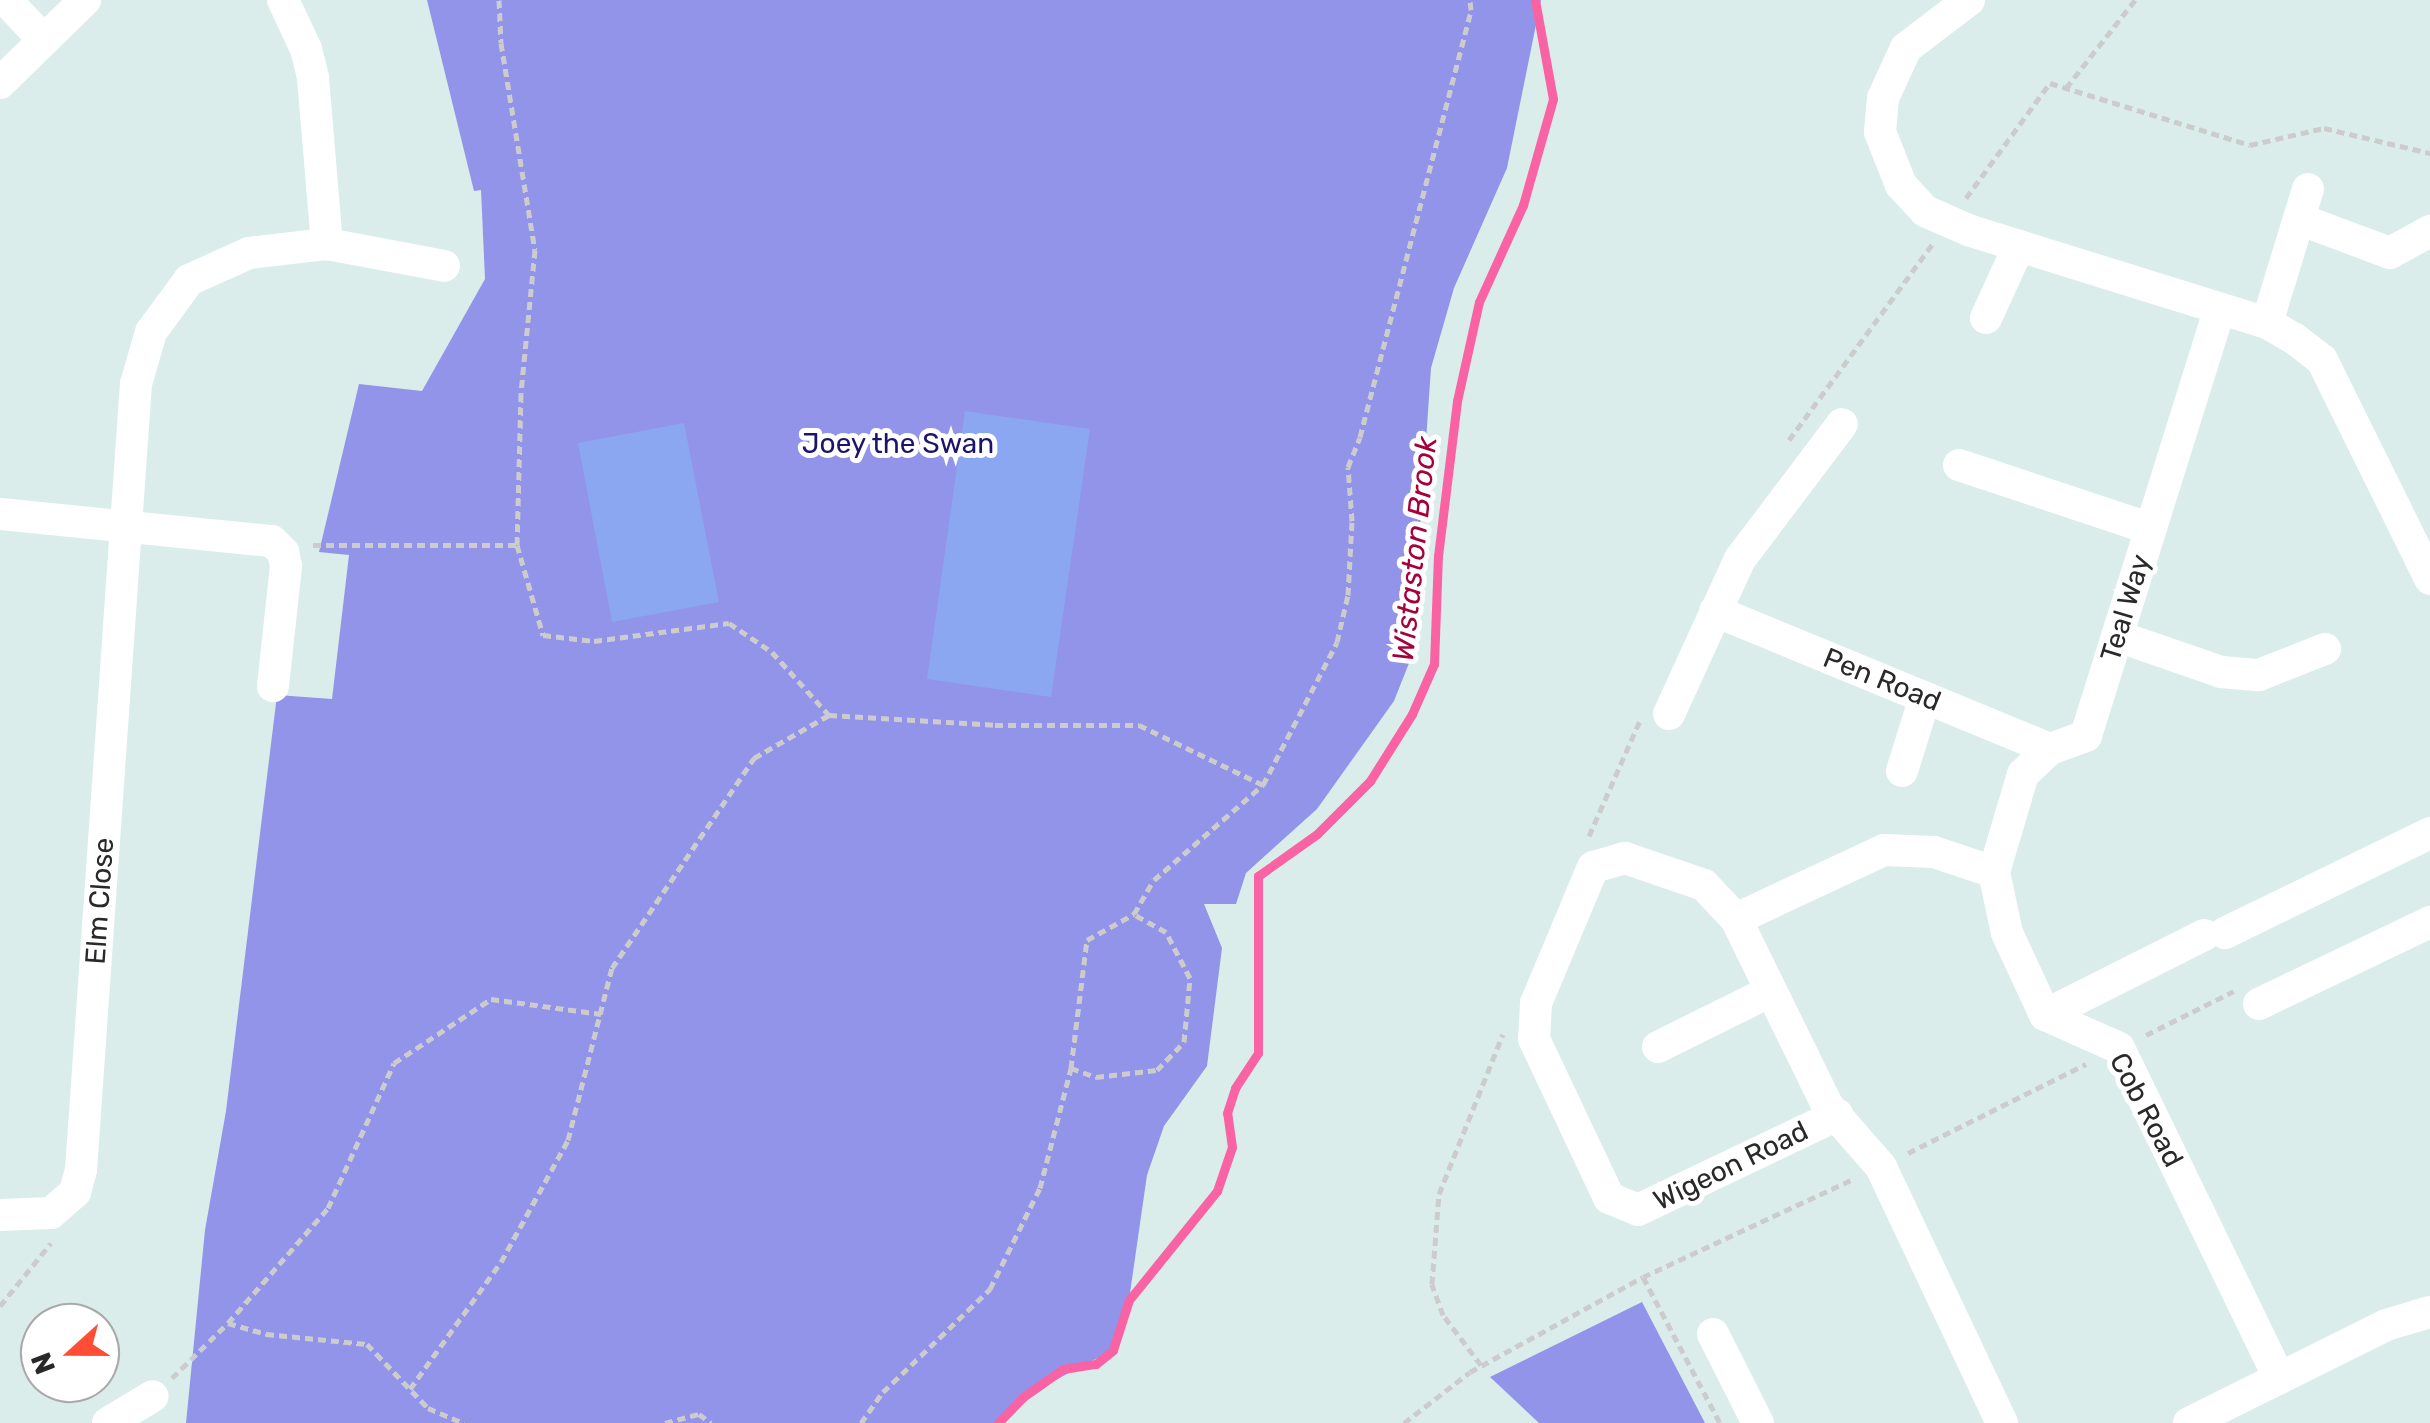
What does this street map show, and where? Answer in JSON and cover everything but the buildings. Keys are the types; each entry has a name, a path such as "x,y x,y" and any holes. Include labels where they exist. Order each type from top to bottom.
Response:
{"street":[{"path":"6,0 44,40"},
{"path":"0,83 85,0"},
{"path":"283,0 306,49 314,78 327,244"},
{"path":"1969,0 1906,48 1883,98 1880,132 1900,185 1925,211 1949,221 2267,323 2322,360 2430,577"},
{"path":"2267,323 2303,204 2390,254 2430,231"},
{"name":"Elm Close","path":"69,1200 81,1170 138,372 150,332 190,280 232,258 270,249 327,244 444,266"},
{"path":"1986,318 2019,246"},
{"name":"Teal Way","path":"1994,872 2023,774 2050,749 2086,736 2220,311"},
{"path":"1659,707 1740,560 1842,424"},
{"path":"1960,466 2151,529"},
{"path":"0,514 278,545 286,566 273,686"},
{"name":"Pen Road","path":"1715,611 2050,749"},
{"path":"2117,636 2221,672 2259,675 2325,649"},
{"path":"1902,771 1925,698"},
{"path":"1989,1419 1881,1166 1827,1105 1736,919 1884,850 1934,852 1994,872 2007,933 2045,1015 2430,834"},
{"name":"Wigeon Road","path":"1736,919 1704,885 1625,858 1593,867 1536,1003 1534,1039 1609,1198 1638,1210 1836,1115"},
{"path":"2249,996 2430,922"},
{"path":"1658,1047 1771,991"},
{"name":"Cob Road","path":"2045,1015 2119,1048 2279,1378"},
{"path":"0,1215 40,1216 69,1200"},
{"path":"2189,1423 2237,1412 2279,1378 2386,1325 2430,1312"},
{"path":"1713,1334 1758,1423"},
{"path":"108,1423 153,1396"}],"path":[{"path":"499,0 500,43 536,250 521,394 517,546 543,635 594,641 729,623 772,652 829,714"},
{"path":"861,1423 882,1392 990,1290 1040,1188 1072,1068 1087,940 1134,914 1154,880 1263,785 1337,642 1348,594 1352,521 1348,466 1360,437 1471,10 1470,0"},
{"path":"2066,88 2135,0"},
{"path":"1786,444 2050,83 2250,144 2324,128 2430,153"},
{"path":"278,545 517,546"},
{"path":"1587,842 1659,707"},
{"path":"410,1388 501,1262 568,1140 612,968 754,758 829,714 995,725 1139,725 1263,785"},
{"path":"1072,1068 1096,1077 1157,1070 1184,1042 1190,978 1166,932 1134,914"},
{"path":"1404,1423 1481,1366 1643,1277 1881,1166 2119,1048 2249,996"},
{"path":"153,1396 228,1323 328,1208 394,1063 492,999 601,1014"},
{"path":"1481,1366 1444,1315 1432,1284 1437,1212 1439,1194 1510,1018"},
{"path":"0,1306 64,1226 69,1200"},
{"path":"1643,1277 1720,1423"},
{"path":"228,1323 266,1334 367,1344 428,1408 464,1423"},
{"path":"664,1423 700,1414 711,1423"}],"green space":[{"name":"Joey the Swan","path":"427,0 1541,0 1507,168 1454,288 1431,368 1411,658 1394,701 1317,809 1246,873 1236,904 1204,904 1222,948 1207,1066 1164,1126 1147,1175 1129,1300 1113,1350 1023,1397 1004,1423 186,1423 205,1230 226,1111 277,695 332,699 349,555 319,552 359,384 422,391 485,279 481,190 474,191"},
{"path":"1642,1302 1705,1423 1539,1423 1490,1377"}],"shaded area":[{"path":"965,411 1090,429 1051,697 927,679"},
{"path":"684,423 719,602 612,622 578,443"}],"waterway":[{"name":"Wistaston Brook","path":"998,1423 1023,1397 1063,1369 1096,1364 1113,1350 1129,1300 1217,1191 1232,1147 1227,1113 1235,1088 1258,1053 1258,876 1317,834 1370,781 1412,714 1434,664 1438,556 1457,401 1479,302 1523,205 1553,99 1535,0"}]}
